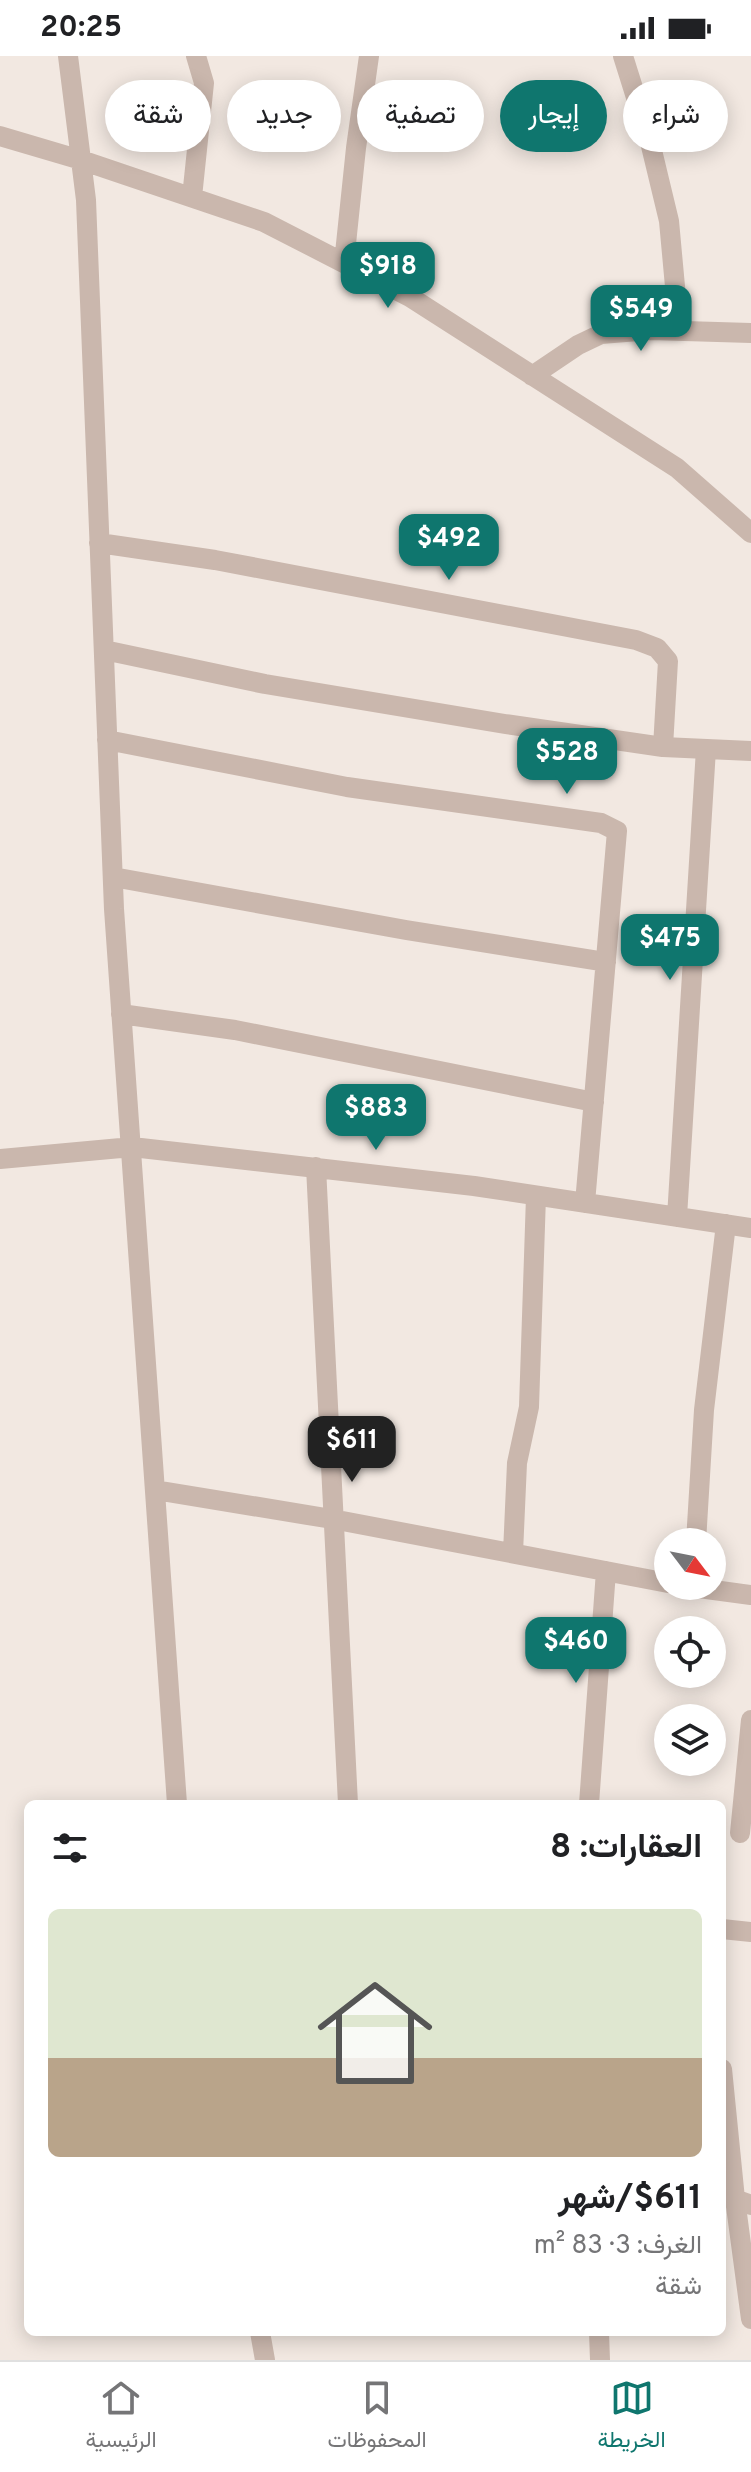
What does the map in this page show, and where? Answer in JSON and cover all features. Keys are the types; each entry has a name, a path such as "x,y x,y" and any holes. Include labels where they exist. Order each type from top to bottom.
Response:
{"street":[{"path":"68,56 86,200 113,877 177,1800"},
{"path":"192,197 204,83 196,56"},
{"path":"344,263 369,56"},
{"path":"623,56 650,142 669,221 679,330"},
{"path":"0,136 264,222 410,297 677,468 751,533"},
{"path":"532,376 578,345 601,334 679,330 751,333"},
{"path":"99,543 215,560 636,640 657,648 668,661 663,747"},
{"path":"104,650 280,687 663,747 751,751"},
{"path":"107,740 347,787 601,823 617,831 585,1203"},
{"path":"677,1217 706,749"},
{"path":"113,877 406,930 606,962"},
{"path":"121,1014 235,1030 594,1102"},
{"path":"0,1159 132,1147 316,1167 751,1228"},
{"path":"316,1167 348,1800"},
{"path":"513,1553 517,1463 529,1407 536,1196"},
{"path":"697,1528 704,1410 726,1224"},
{"path":"155,1490 332,1519 654,1580"},
{"path":"589,1800 606,1571"},
{"path":"726,1592 751,1595"},
{"path":"740,1833 751,1720"},
{"path":"726,1929 751,1932"},
{"path":"726,2094 743,2202 751,2319"},
{"path":"261,2336 265,2360"},
{"path":"599,2336 600,2360"}]}
